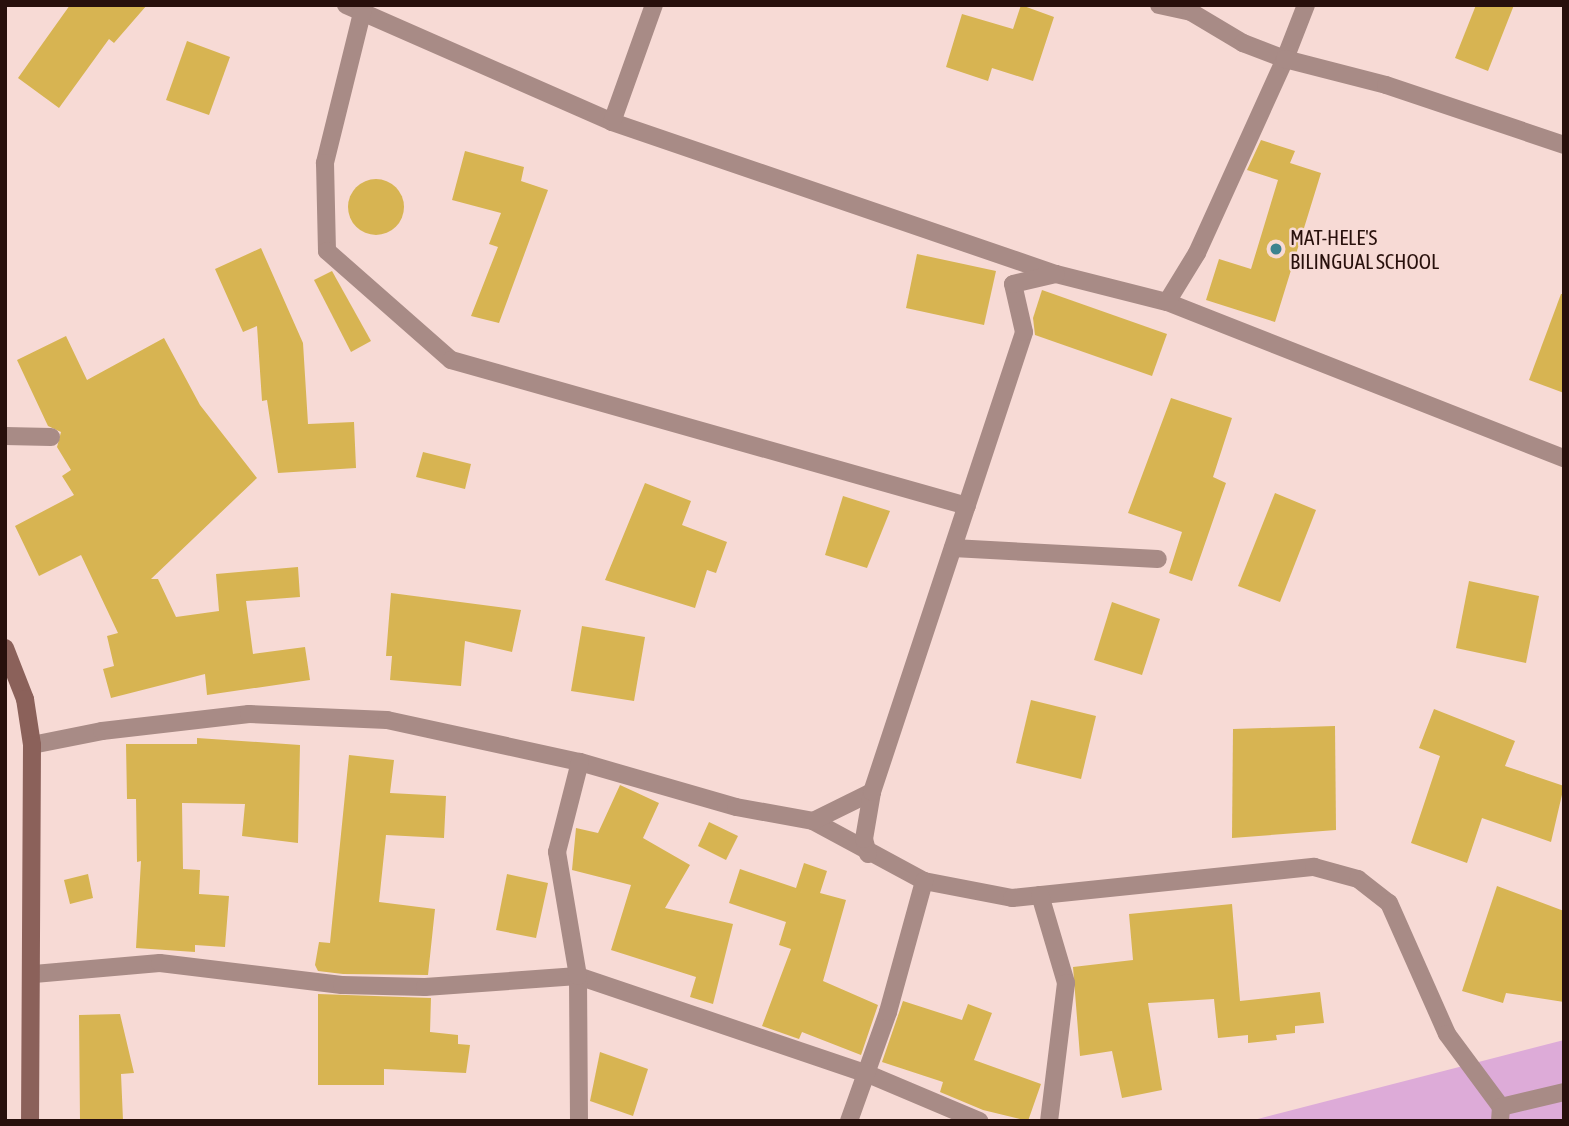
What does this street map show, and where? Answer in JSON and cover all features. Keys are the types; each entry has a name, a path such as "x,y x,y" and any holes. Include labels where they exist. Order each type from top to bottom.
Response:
{"street":[{"path":"612,122 654,5"},
{"path":"1159,5 1191,12 1242,43 1284,59 1385,85 1564,145"},
{"path":"1167,302 1197,253 1306,5"},
{"path":"967,506 451,360 327,251 325,163 357,8 612,122 1056,274 1167,302 1564,458"},
{"path":"868,855 864,839 872,792 1024,332 1013,284 1056,274"},
{"path":"5,436 51,437"},
{"path":"953,548 1158,559"},
{"path":"5,648 11,683 32,744 34,974 30,1121"},
{"path":"32,744 102,730 249,714 387,720 580,762 736,807 813,821 868,855 924,881 1012,898 1302,868 1358,879 1389,903 1447,1034 1501,1114 1564,1092"},
{"path":"579,1121 578,976 557,852 580,762"},
{"path":"813,821 872,792"},
{"path":"849,1121 867,1074 924,881"},
{"path":"1040,895 1066,983 1049,1121"},
{"path":"34,974 160,962 342,985 425,987 578,976 867,1074 979,1121"}],"shaded area":[{"path":"1564,1040 1564,1121 1250,1121"}],"building":[{"path":"70,5 147,5 114,43 109,39 59,108 18,78"},
{"path":"1021,5 1054,17 1033,81 992,68 988,81 946,67 962,14 1013,29"},
{"path":"1476,5 1514,5 1488,71 1455,58"},
{"path":"187,41 230,57 209,115 166,100"},
{"path":"1261,140 1295,151 1290,163 1321,173 1275,322 1206,300 1219,259 1251,269 1278,180 1247,170"},
{"path":"465,151 524,167 521,181 548,190 499,323 471,316 498,247 489,244 501,213 452,200"},
{"path":"376,179 391,184 399,192 404,207 399,222 391,230 376,235 361,230 353,222 348,207 353,192 361,184"},
{"path":"261,248 303,343 308,424 354,422 356,468 278,473 267,400 262,401 257,326 243,332 215,269"},
{"path":"917,254 996,271 984,325 906,308"},
{"path":"332,271 371,341 351,352 314,280"},
{"path":"1042,290 1167,334 1152,376 1035,335 1033,318"},
{"path":"1561,294 1564,294 1564,393 1529,380"},
{"path":"66,336 87,380 164,338 200,405 257,478 151,579 158,579 176,617 219,611 216,574 298,567 300,597 246,601 253,654 305,647 310,680 207,695 205,674 111,698 103,669 114,666 107,636 118,633 81,555 39,576 15,526 74,495 62,476 71,470 57,447 61,432 48,426 17,360"},
{"path":"1171,398 1232,418 1213,477 1226,483 1192,581 1169,573 1182,532 1128,513"},
{"path":"423,452 471,464 465,489 416,477"},
{"path":"645,483 691,501 682,525 727,542 716,573 707,570 695,608 605,580"},
{"path":"1275,493 1316,510 1280,602 1238,586"},
{"path":"843,496 890,511 867,568 825,555"},
{"path":"1469,581 1539,596 1526,663 1456,648"},
{"path":"391,593 521,610 512,652 465,641 461,686 390,680 392,656 386,656"},
{"path":"1112,602 1160,619 1142,675 1094,660"},
{"path":"582,626 645,637 634,701 571,691"},
{"path":"1031,700 1096,716 1081,779 1016,763"},
{"path":"1434,709 1515,741 1505,766 1564,786 1551,842 1482,818 1467,863 1411,843 1440,756 1419,748"},
{"path":"1335,726 1336,830 1232,838 1233,729"},
{"path":"197,738 300,745 298,843 242,836 245,804 182,803 183,869 200,870 199,894 229,896 225,947 195,945 195,952 136,948 141,861 137,862 136,799 127,799 126,744 197,744"},
{"path":"349,755 394,760 390,793 446,796 444,838 386,835 379,902 435,909 428,975 343,974 318,971 315,965 319,942 330,943"},
{"path":"620,785 659,803 643,838 690,865 665,908 733,924 713,1004 690,997 696,977 611,950 631,885 572,870 576,828 598,833"},
{"path":"709,822 738,836 726,860 698,846"},
{"path":"804,863 827,871 820,893 846,900 823,981 878,1005 861,1055 802,1032 799,1039 762,1026 791,949 779,945 786,922 729,903 740,869 796,888"},
{"path":"88,874 93,898 70,904 64,880"},
{"path":"507,874 548,883 536,938 496,930"},
{"path":"1497,886 1564,911 1564,1002 1506,993 1503,1003 1462,991"},
{"path":"1232,904 1240,1001 1320,992 1324,1023 1295,1026 1295,1033 1276,1035 1277,1040 1248,1043 1248,1035 1218,1038 1214,999 1148,1003 1162,1090 1122,1098 1112,1051 1080,1056 1073,967 1133,960 1129,914"},
{"path":"318,994 431,998 430,1032 458,1035 458,1044 470,1045 466,1073 384,1069 384,1085 318,1085"},
{"path":"903,1001 962,1020 968,1004 992,1013 974,1060 1041,1084 1028,1121 983,1110 940,1092 943,1082 882,1062"},
{"path":"120,1014 134,1073 121,1074 123,1120 80,1121 79,1015"},
{"path":"600,1052 648,1069 633,1116 590,1101"}],"place":[{"name":"MAT-HELE'S BILINGUAL SCHOOL","path":"1276,249"}]}
